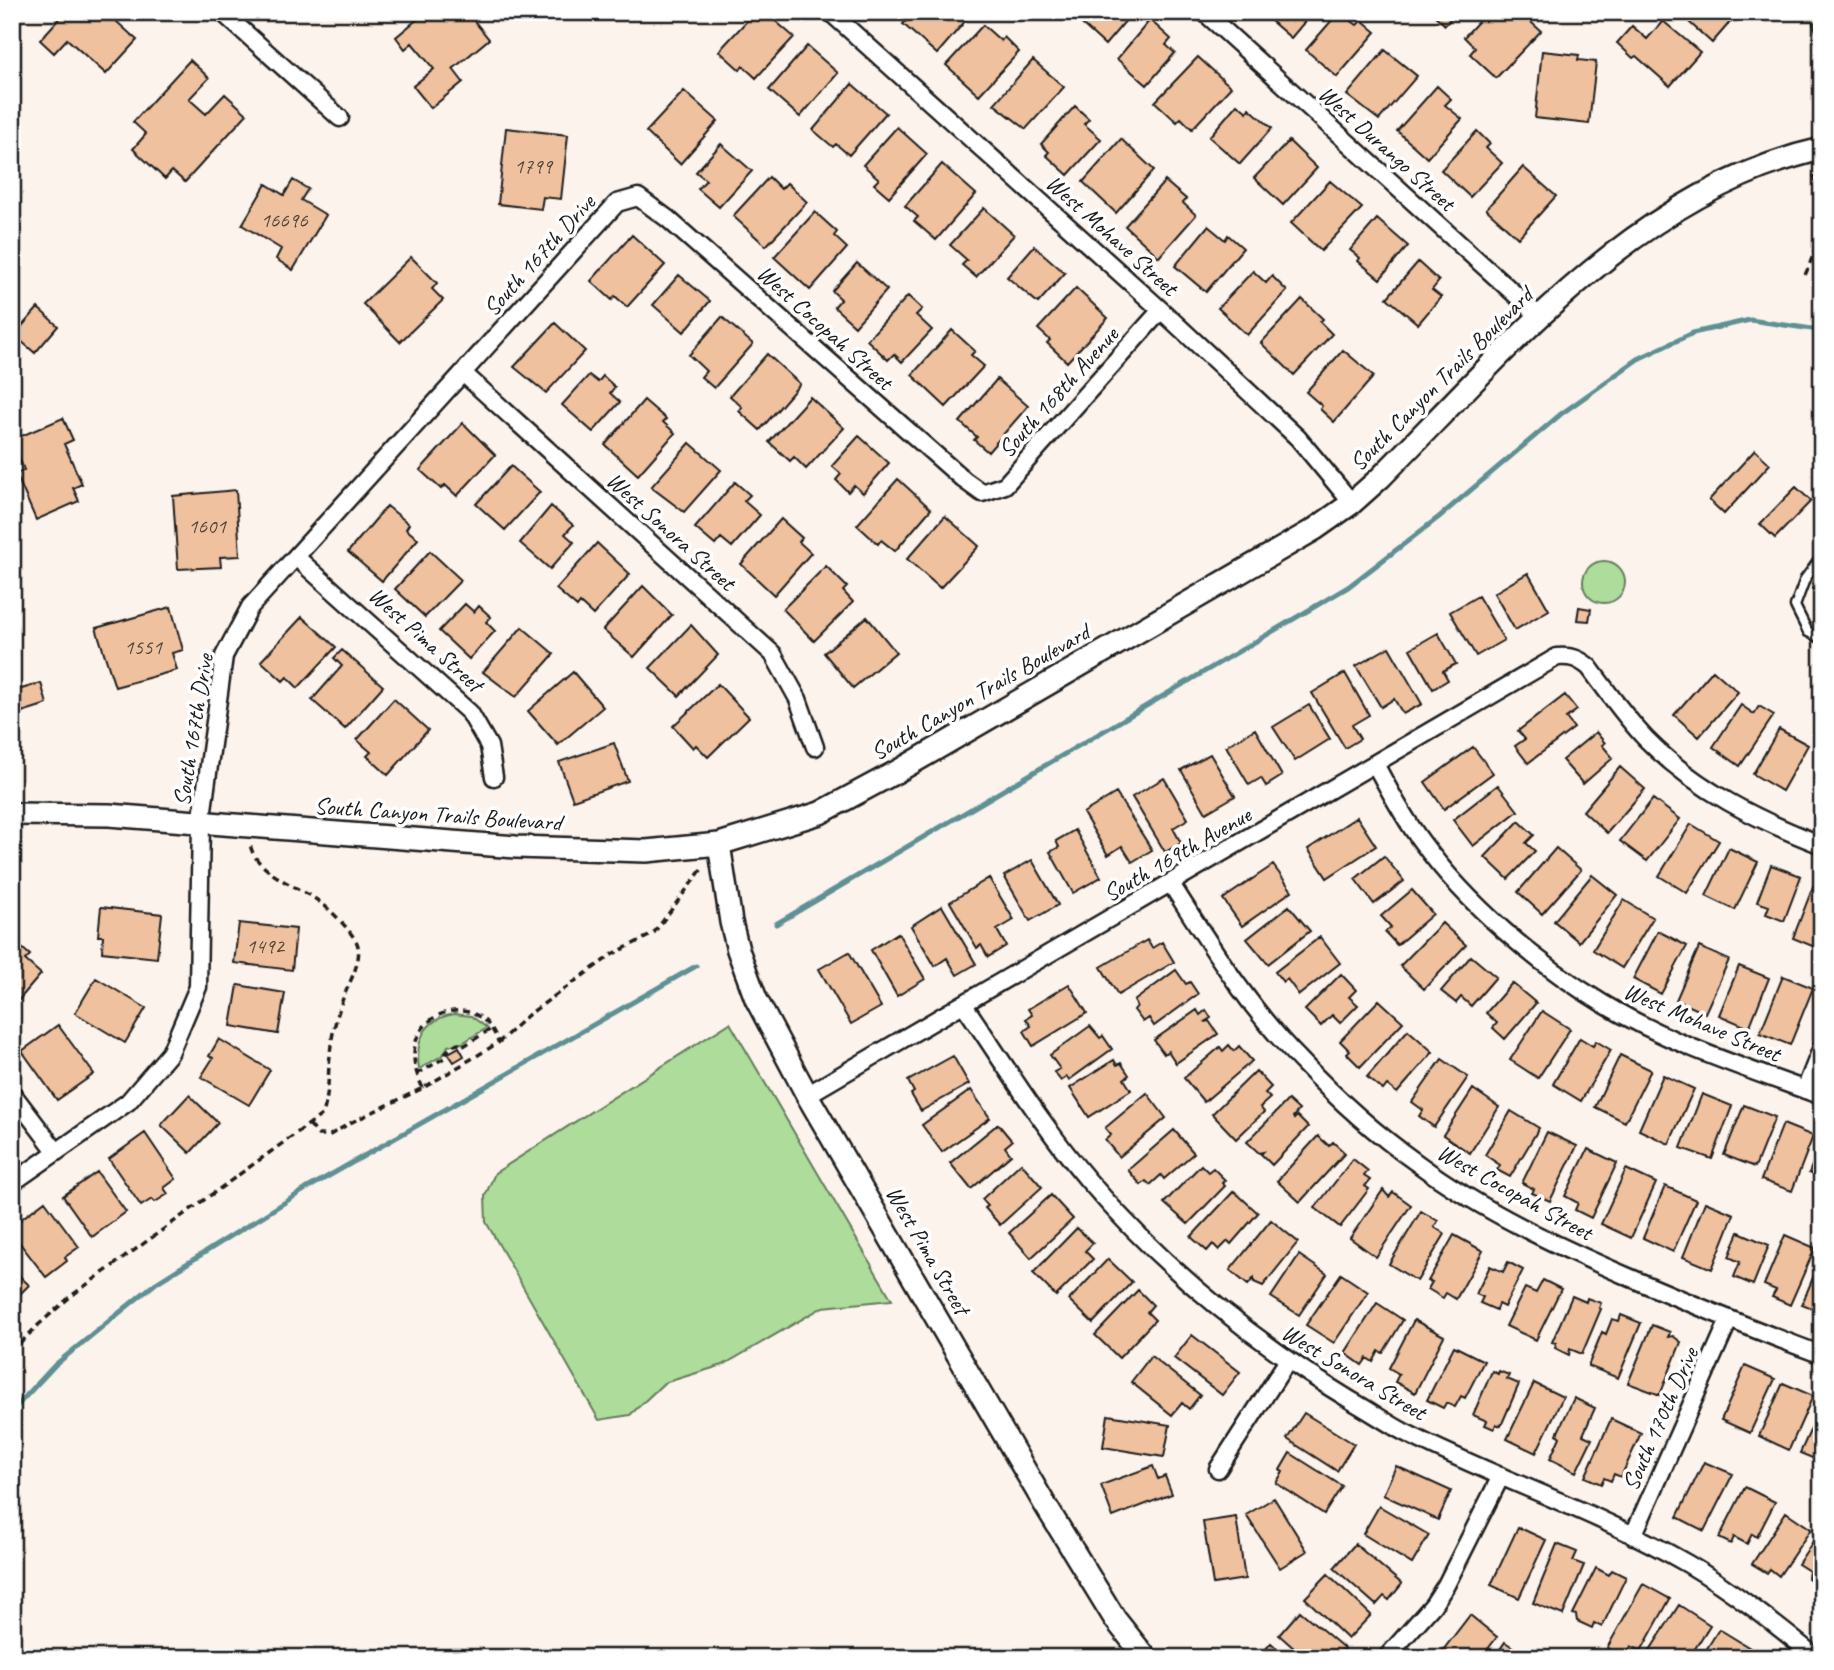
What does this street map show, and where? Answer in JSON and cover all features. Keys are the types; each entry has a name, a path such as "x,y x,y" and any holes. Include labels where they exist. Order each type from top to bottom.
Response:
{"street":[{"path":"222,12 340,118"},
{"name":"West Mohave Street","path":"830,12 1161,310 1298,438 1352,503"},
{"name":"West Durango Street","path":"1204,12 1540,317"},
{"name":"South Canyon Trails Boulevard","path":"12,814 109,815 516,848 646,851 719,844 820,813 887,777 1315,529 1352,503 1380,478 1540,317 1613,252 1700,195 1790,156 1814,150"},
{"name":"South 167th Drive","path":"12,1182 128,1102 170,1054 198,987 201,824 224,656 250,607 617,203 638,197"},
{"name":"West Cocopah Street","path":"638,197 668,219 953,471 982,493"},
{"name":"South 168th Avenue","path":"982,493 1005,485 1161,310"},
{"name":"West Sonora Street","path":"463,373 773,654 797,699 815,747"},
{"name":"West Pima Street","path":"296,557 470,713 489,746 494,776"},
{"name":"South 169th Avenue","path":"807,1095 1557,657 1570,656 1589,667 1647,739 1699,783 1742,811 1822,845"},
{"name":"West Mohave Street","path":"1375,764 1407,821 1449,874 1512,936 1549,965 1603,1003 1669,1037 1822,1096"},
{"name":"West Pima Street","path":"719,844 731,922 756,999 807,1095 1094,1588 1146,1658"},
{"name":"West Cocopah Street","path":"1171,884 1234,982 1300,1061 1342,1101 1416,1163 1487,1208 1574,1253 1729,1320 1822,1355"},
{"name":"West Sonora Street","path":"964,1005 1036,1111 1087,1179 1166,1264 1243,1329 1403,1431 1682,1561 1768,1618 1817,1658"},
{"path":"1805,1090 1822,1047"},
{"path":"12,1093 56,1151"},
{"name":"South 170th Drive","path":"1633,1536 1729,1320"},
{"path":"1218,1469 1288,1360"},
{"path":"1386,1658 1433,1605 1446,1585 1501,1476"}],"lane":[{"path":"1822,556 1805,579 1795,606 1808,632 1822,639"}],"path":[{"path":"1805,275 1817,243 1820,205 1814,150"},
{"path":"12,1352 71,1296 323,1114 330,1092 329,1059 333,1029 358,958 357,944 323,903 259,863 251,852 247,827"},
{"path":"310,1125 318,1135 330,1135 424,1088 498,1042 528,1015 613,954 653,934 719,844"},
{"path":"424,1088 416,1074 415,1042 422,1029 434,1017 449,1011 466,1012 491,1029 498,1042"},
{"path":"416,1074 446,1057 446,1052 454,1045 459,1044 462,1047 491,1029"}],"green space":[{"path":"1604,561 1619,567 1625,582 1619,597 1604,603 1589,597 1583,582 1589,567"},
{"path":"454,1014 471,1016 487,1028 462,1043 448,1046 443,1055 419,1069 420,1041 424,1033 435,1021"},
{"path":"730,1023 892,1300 823,1307 723,1365 664,1383 630,1415 599,1420 486,1222 485,1196 495,1173"}],"building":[{"path":"65,12 113,12 119,18 116,21 137,40 106,74 67,39 54,53 40,40"},
{"path":"426,12 467,12 489,39 453,69 463,82 431,108 413,86 434,69 412,43 405,49 396,37"},
{"path":"755,12 765,12 794,37 756,78 743,66 740,70 719,51"},
{"path":"914,12 973,12 937,54 903,24"},
{"path":"1078,12 1133,12 1105,45 1074,17"},
{"path":"1276,12 1313,12 1291,38 1270,20"},
{"path":"1339,12 1357,25 1362,20 1376,32 1337,77 1306,50"},
{"path":"1431,12 1457,12 1445,25"},
{"path":"1487,12 1512,12 1519,19 1523,15 1541,31 1496,78 1470,54 1475,48 1464,37"},
{"path":"1678,12 1728,12 1725,16 1731,21 1712,43"},
{"path":"1150,20 1171,39 1166,45 1175,53 1147,85 1117,59"},
{"path":"1822,20 1822,47 1813,23"},
{"path":"1663,21 1700,52 1670,86 1617,43 1632,26 1647,39"},
{"path":"983,25 1001,41 1004,37 1019,52 979,95 946,65"},
{"path":"807,46 838,73 800,117 769,90"},
{"path":"1385,50 1417,76 1379,120 1347,95"},
{"path":"1542,51 1579,55 1578,60 1596,62 1589,124 1535,118"},
{"path":"1198,57 1231,87 1192,129 1181,118 1177,122 1155,102"},
{"path":"190,60 209,78 189,99 206,114 225,94 247,114 185,182 172,171 165,179 133,149 146,134 133,122"},
{"path":"1033,60 1064,87 1026,129 994,104"},
{"path":"852,84 886,113 849,155 836,144 833,147 813,130"},
{"path":"1437,86 1451,99 1445,105 1462,119 1427,158 1397,131"},
{"path":"684,91 718,121 680,164 646,132"},
{"path":"1237,104 1247,112 1249,108 1272,128 1240,164 1209,137"},
{"path":"1075,106 1089,119 1084,124 1101,139 1068,175 1046,155 1049,152 1041,144"},
{"path":"897,127 927,154 889,197 874,184 879,179 863,165"},
{"path":"506,128 568,135 561,199 543,197 541,209 498,204"},
{"path":"1477,131 1490,144 1486,148 1502,163 1470,197 1441,170"},
{"path":"1121,139 1154,170 1116,213 1083,182"},
{"path":"1289,141 1317,168 1283,205 1254,178"},
{"path":"721,144 752,171 719,207 698,189 706,180 696,172"},
{"path":"942,164 976,194 936,240 914,221 918,217 905,206"},
{"path":"1523,167 1556,196 1518,238 1486,209"},
{"path":"769,177 781,189 787,183 807,202 766,246 733,216"},
{"path":"293,180 308,189 301,200 326,215 293,270 276,259 281,249 242,225 266,184 284,195"},
{"path":"1165,181 1186,199 1183,203 1196,215 1159,257 1125,226"},
{"path":"1330,181 1362,208 1321,251 1291,223"},
{"path":"984,208 1014,235 976,277 962,265 967,260 950,245"},
{"path":"815,212 837,232 834,236 847,248 810,290 774,257"},
{"path":"1377,219 1408,246 1380,279 1358,261 1360,258 1350,250"},
{"path":"1208,226 1225,240 1228,235 1243,248 1206,292 1175,266"},
{"path":"632,235 665,265 627,307 615,296 612,300 591,281"},
{"path":"1034,246 1065,273 1038,303 1007,277"},
{"path":"411,257 437,283 432,289 443,300 400,342 363,304"},
{"path":"1418,262 1439,281 1432,290 1441,297 1418,324 1387,298"},
{"path":"857,263 887,290 855,326 834,307 841,299 832,291"},
{"path":"1253,271 1266,283 1272,276 1287,291 1247,335 1218,308"},
{"path":"679,275 710,301 684,332 653,305"},
{"path":"1076,288 1108,318 1067,362 1047,343 1050,340 1038,329"},
{"path":"908,296 922,309 916,315 932,330 902,362 894,354 888,360 867,340"},
{"path":"1302,299 1323,319 1320,322 1332,334 1294,375 1261,343"},
{"path":"38,308 58,326 35,353 14,335"},
{"path":"722,317 753,344 714,388 701,377 706,371 689,355"},
{"path":"555,323 585,351 546,393 514,367"},
{"path":"952,330 975,351 971,355 984,366 946,407 912,375"},
{"path":"1343,350 1374,376 1334,422 1320,409 1322,406 1306,392"},
{"path":"767,354 800,384 760,430 739,411 742,407 730,396"},
{"path":"589,375 598,382 603,376 615,387 610,393 620,402 593,432 562,405"},
{"path":"997,379 1028,406 988,452 974,440 977,437 960,422"},
{"path":"810,397 844,428 806,469 794,457 790,461 769,442"},
{"path":"644,400 666,419 663,422 675,433 638,475 605,445"},
{"path":"63,418 73,440 64,444 82,484 73,488 79,501 36,520 16,474 24,470 12,440"},
{"path":"463,423 495,455 457,496 445,485 441,489 420,470"},
{"path":"859,436 889,463 863,493 854,485 848,492 836,480 841,474 832,466"},
{"path":"690,443 721,470 684,512 651,487"},
{"path":"1755,450 1770,464 1724,514 1709,500"},
{"path":"511,466 540,492 505,530 476,504"},
{"path":"898,479 931,509 895,551 881,540 878,544 857,525"},
{"path":"735,482 750,495 744,501 760,515 732,547 721,538 715,545 695,528"},
{"path":"1796,487 1811,501 1775,538 1760,524"},
{"path":"236,490 240,556 220,557 221,567 178,569 173,496"},
{"path":"387,506 409,524 406,529 418,539 382,581 348,552"},
{"path":"551,506 573,525 565,534 574,542 550,569 520,543"},
{"path":"945,516 979,546 940,588 907,559"},
{"path":"781,519 802,538 799,542 811,553 774,595 741,564"},
{"path":"597,543 630,574 593,615 580,603 577,607 556,589"},
{"path":"430,551 461,580 425,617 395,589"},
{"path":"826,566 847,587 843,591 853,602 814,641 783,609"},
{"path":"1528,573 1549,610 1515,630 1494,593"},
{"path":"643,586 672,615 634,657 603,630"},
{"path":"1478,596 1504,640 1476,656 1450,612"},
{"path":"465,604 474,612 479,606 491,617 486,622 495,631 469,659 439,631"},
{"path":"171,607 183,650 172,653 177,670 115,687 96,628"},
{"path":"1579,607 1591,609 1589,621 1577,620"},
{"path":"302,617 336,647 298,688 287,677 283,681 261,661"},
{"path":"867,617 896,652 853,688 824,653"},
{"path":"691,625 718,655 679,696 650,668"},
{"path":"522,627 554,654 516,697 483,672"},
{"path":"1438,633 1456,664 1443,671 1448,680 1433,689 1410,649"},
{"path":"1389,647 1422,704 1403,714 1394,699 1381,707 1356,666"},
{"path":"342,650 383,686 345,729 312,700 342,666 334,658"},
{"path":"1713,670 1738,692 1699,737 1674,715"},
{"path":"573,672 603,707 558,745 528,711"},
{"path":"1345,673 1369,715 1352,725 1360,739 1345,748 1312,693"},
{"path":"41,683 47,704 22,712 15,691"},
{"path":"718,684 749,717 708,757 696,745 693,748 673,726"},
{"path":"1565,695 1577,710 1566,718 1574,728 1528,763 1515,746 1525,739 1518,731"},
{"path":"394,699 428,730 388,775 367,756 371,752 357,740"},
{"path":"1309,705 1330,739 1295,761 1273,727"},
{"path":"1741,705 1754,714 1759,706 1774,715 1740,766 1713,747"},
{"path":"1255,729 1282,776 1266,786 1261,778 1249,785 1226,746"},
{"path":"1779,729 1808,745 1782,791 1753,774"},
{"path":"1596,732 1613,758 1583,784 1562,760"},
{"path":"614,743 628,781 573,800 559,762"},
{"path":"1473,747 1493,773 1444,809 1425,782"},
{"path":"1210,754 1235,796 1206,813 1181,770"},
{"path":"1620,767 1645,789 1607,833 1583,811"},
{"path":"1164,778 1188,819 1173,828 1181,843 1165,852 1132,797"},
{"path":"1498,785 1518,811 1473,846 1453,820"},
{"path":"1116,793 1152,850 1132,862 1122,846 1108,855 1083,813"},
{"path":"1653,799 1680,819 1647,861 1620,841"},
{"path":"1357,817 1376,846 1327,878 1308,849"},
{"path":"1519,821 1534,835 1526,843 1535,851 1508,879 1485,857"},
{"path":"1691,824 1719,841 1687,893 1659,876"},
{"path":"1075,830 1101,877 1073,893 1050,852 1059,847 1056,841"},
{"path":"1556,848 1581,870 1542,914 1518,892"},
{"path":"1729,848 1758,862 1735,910 1706,896"},
{"path":"1384,856 1404,881 1374,904 1355,879"},
{"path":"1032,860 1058,905 1030,921 1004,876"},
{"path":"1273,865 1292,891 1242,926 1223,899"},
{"path":"1771,865 1801,876 1784,921 1766,914 1769,906 1757,902"},
{"path":"1592,875 1617,895 1579,942 1554,921"},
{"path":"989,878 1014,920 997,930 1006,946 988,957 981,945 977,948 950,902"},
{"path":"1814,884 1822,887 1822,950 1793,938"},
{"path":"1412,890 1433,914 1397,945 1385,932 1391,927 1381,916"},
{"path":"1624,900 1653,918 1622,968 1593,950"},
{"path":"942,906 976,964 957,975 947,958 935,966 911,926"},
{"path":"1289,906 1310,931 1268,964 1247,939"},
{"path":"101,907 162,914 157,958 102,952 103,936 98,936"},
{"path":"239,923 296,929 292,970 234,963"},
{"path":"1442,923 1466,945 1424,989 1400,966"},
{"path":"1658,931 1687,946 1661,994 1633,979"},
{"path":"898,933 925,979 897,996 871,950"},
{"path":"1320,937 1340,963 1299,995 1287,979 1283,982 1275,972"},
{"path":"1147,940 1152,948 1162,942 1174,962 1118,995 1101,967"},
{"path":"15,942 30,955 25,960 41,974 12,1008 12,946"},
{"path":"1699,947 1729,960 1705,1013 1676,1000"},
{"path":"849,952 881,1007 851,1024 819,969"},
{"path":"1471,956 1496,977 1471,1006 1461,997 1456,1003 1441,991"},
{"path":"1739,966 1769,978 1749,1028 1719,1015"},
{"path":"1176,970 1186,984 1190,982 1198,994 1154,1026 1149,1018 1143,1022 1134,1010 1137,1006 1134,1001"},
{"path":"1341,974 1356,990 1349,997 1358,1005 1340,1023 1332,1015 1321,1026 1305,1010"},
{"path":"1783,976 1813,988 1790,1045 1760,1033"},
{"path":"96,978 146,1008 125,1043 75,1013"},
{"path":"1512,983 1536,1003 1505,1039 1493,1028 1497,1023 1486,1013"},
{"path":"1069,984 1087,1013 1033,1046 1024,1031 1031,1026 1026,1019 1032,1015 1028,1009"},
{"path":"238,985 285,993 278,1034 231,1026"},
{"path":"1379,1000 1403,1022 1360,1067 1347,1054 1350,1051 1340,1041"},
{"path":"1197,1010 1200,1015 1206,1010 1211,1018 1204,1022 1209,1021 1218,1034 1176,1063 1168,1051 1164,1054 1154,1040"},
{"path":"1542,1011 1570,1029 1538,1078 1510,1060"},
{"path":"58,1025 94,1074 57,1100 22,1051"},
{"path":"1090,1026 1100,1038 1103,1036 1112,1049 1069,1080 1067,1077 1061,1081 1054,1072 1060,1069 1050,1055"},
{"path":"1408,1030 1433,1052 1397,1093 1387,1085 1383,1090 1367,1077"},
{"path":"1580,1038 1593,1046 1596,1041 1611,1050 1581,1101 1553,1084"},
{"path":"219,1039 270,1070 249,1105 201,1077 213,1058 209,1056"},
{"path":"1229,1045 1234,1051 1239,1046 1252,1061 1204,1102 1184,1078 1220,1047 1223,1051"},
{"path":"459,1047 464,1056 454,1062 448,1053"},
{"path":"1620,1055 1651,1070 1625,1122 1595,1107"},
{"path":"953,1056 969,1084 921,1111 911,1094 914,1092 908,1081"},
{"path":"1442,1059 1468,1077 1434,1127 1419,1116 1423,1110 1412,1102"},
{"path":"1114,1060 1117,1065 1121,1063 1129,1075 1124,1079 1131,1090 1089,1117 1070,1088"},
{"path":"1256,1071 1271,1087 1265,1093 1270,1098 1260,1107 1264,1112 1236,1139 1212,1114"},
{"path":"1663,1075 1694,1089 1669,1144 1639,1130"},
{"path":"1473,1089 1499,1107 1470,1153 1443,1135"},
{"path":"971,1090 990,1118 942,1152 922,1125"},
{"path":"1147,1093 1166,1118 1119,1157 1105,1140 1111,1135 1105,1128"},
{"path":"1702,1094 1732,1106 1712,1159 1681,1148"},
{"path":"189,1095 218,1123 190,1153 161,1125"},
{"path":"1288,1100 1299,1110 1294,1119 1297,1116 1308,1127 1272,1165 1261,1154 1263,1152 1259,1153 1247,1142"},
{"path":"1744,1105 1775,1117 1755,1167 1724,1155"},
{"path":"1511,1111 1539,1128 1510,1177 1497,1170 1500,1165 1485,1155"},
{"path":"998,1124 1012,1141 1005,1147 1011,1155 971,1189 950,1163"},
{"path":"1783,1124 1813,1136 1792,1191 1761,1180"},
{"path":"1174,1130 1194,1153 1164,1179 1161,1175 1150,1185 1146,1181 1141,1185 1128,1170"},
{"path":"1547,1132 1577,1146 1550,1201 1532,1193 1534,1189 1522,1183"},
{"path":"145,1133 176,1179 164,1188 168,1194 141,1206 109,1159"},
{"path":"1318,1136 1329,1146 1333,1142 1345,1153 1300,1202 1277,1181"},
{"path":"1822,1141 1822,1178 1809,1173"},
{"path":"1588,1149 1617,1163 1591,1218 1575,1210 1578,1203 1565,1196"},
{"path":"1353,1159 1368,1171 1364,1176 1370,1180 1365,1186 1369,1189 1340,1227 1315,1208"},
{"path":"1021,1163 1042,1187 1000,1225 985,1208 988,1206 982,1199"},
{"path":"1201,1165 1208,1172 1213,1168 1225,1180 1222,1183 1225,1186 1188,1224 1164,1203"},
{"path":"1626,1169 1656,1183 1631,1238 1601,1224"},
{"path":"97,1172 126,1212 92,1237 63,1196"},
{"path":"1665,1186 1696,1200 1673,1252 1643,1238"},
{"path":"1383,1190 1389,1197 1393,1192 1411,1205 1376,1257 1350,1238"},
{"path":"1234,1191 1258,1213 1231,1244 1228,1241 1219,1250 1213,1244 1207,1251 1191,1237"},
{"path":"1051,1195 1073,1219 1031,1258 1009,1233"},
{"path":"45,1201 79,1247 65,1257 67,1261 46,1277 12,1233 12,1226"},
{"path":"1705,1202 1734,1214 1712,1269 1683,1257"},
{"path":"1421,1211 1438,1221 1434,1227 1445,1234 1417,1281 1389,1264"},
{"path":"1271,1220 1298,1242 1263,1286 1254,1282 1254,1278 1248,1285 1230,1270"},
{"path":"1077,1228 1093,1243 1085,1251 1093,1259 1056,1296 1033,1273"},
{"path":"1739,1232 1769,1245 1753,1285 1734,1277 1740,1262 1729,1257"},
{"path":"1454,1235 1483,1251 1456,1299 1446,1293 1443,1298 1428,1289 1432,1282 1428,1281"},
{"path":"1785,1235 1815,1248 1790,1305 1772,1297 1776,1290 1764,1285"},
{"path":"1299,1255 1327,1274 1299,1315 1271,1297"},
{"path":"1822,1256 1822,1312 1802,1304"},
{"path":"1108,1259 1132,1282 1093,1323 1069,1300"},
{"path":"1508,1262 1523,1270 1504,1307 1498,1304 1496,1310 1480,1303 1483,1297 1476,1294 1490,1266 1503,1272"},
{"path":"12,1269 29,1285 12,1302"},
{"path":"1341,1274 1368,1292 1334,1343 1306,1325"},
{"path":"1543,1280 1561,1289 1536,1340 1506,1326 1525,1288 1536,1293"},
{"path":"1138,1290 1153,1305 1147,1312 1155,1320 1119,1358 1095,1335"},
{"path":"1572,1296 1586,1302 1587,1298 1601,1303 1601,1309 1582,1354 1570,1349 1569,1355 1555,1348 1556,1343 1552,1342"},
{"path":"1377,1303 1403,1320 1383,1353 1379,1351 1373,1362 1367,1358 1362,1365 1345,1353"},
{"path":"1621,1315 1641,1323 1618,1378 1588,1366 1602,1332 1606,1334 1612,1319 1619,1321"},
{"path":"1414,1320 1444,1336 1415,1393 1395,1382 1399,1374 1389,1368"},
{"path":"1652,1325 1670,1332 1668,1337 1673,1336 1681,1342 1660,1395 1628,1383"},
{"path":"1192,1335 1240,1372 1222,1395 1174,1358"},
{"path":"1454,1346 1484,1361 1465,1398 1461,1396 1455,1407 1446,1403 1443,1408 1427,1400"},
{"path":"1151,1356 1200,1395 1189,1409 1182,1403 1172,1415 1131,1382"},
{"path":"1745,1366 1775,1379 1750,1433 1721,1420"},
{"path":"1492,1371 1509,1375 1507,1379 1519,1384 1501,1426 1496,1424 1494,1429 1485,1425 1487,1421 1473,1415"},
{"path":"1534,1383 1563,1397 1536,1453 1507,1439"},
{"path":"1783,1383 1813,1396 1789,1450 1759,1436"},
{"path":"1574,1398 1595,1408 1583,1435 1592,1439 1576,1472 1550,1459 1560,1437 1557,1434"},
{"path":"1822,1404 1822,1462 1800,1453"},
{"path":"1304,1413 1354,1444 1337,1471 1287,1439"},
{"path":"1108,1415 1170,1425 1164,1457 1103,1447"},
{"path":"1611,1419 1641,1433 1621,1477 1614,1474 1611,1481 1604,1478 1601,1484 1585,1477"},
{"path":"1290,1453 1342,1486 1324,1514 1276,1483"},
{"path":"1704,1462 1733,1474 1704,1531 1677,1517"},
{"path":"1153,1466 1158,1479 1165,1476 1172,1494 1113,1517 1101,1485"},
{"path":"1396,1466 1451,1491 1438,1520 1383,1495"},
{"path":"1745,1487 1775,1502 1757,1537 1752,1534 1747,1544 1734,1537 1731,1544 1719,1538"},
{"path":"1274,1498 1307,1551 1280,1568 1246,1515"},
{"path":"1379,1506 1429,1535 1412,1564 1363,1534"},
{"path":"1786,1512 1811,1529 1779,1576 1770,1569 1767,1573 1752,1564"},
{"path":"1236,1517 1245,1579 1213,1584 1203,1522"},
{"path":"1518,1527 1546,1540 1519,1598 1491,1585"},
{"path":"1822,1528 1822,1587 1808,1578 1809,1571 1798,1564"},
{"path":"1355,1544 1402,1584 1389,1600 1384,1596 1376,1605 1334,1568"},
{"path":"1557,1544 1577,1552 1573,1561 1584,1565 1563,1615 1533,1603"},
{"path":"1596,1568 1609,1575 1612,1570 1626,1577 1602,1627 1594,1623 1592,1628 1577,1621 1576,1615 1573,1614"},
{"path":"1328,1574 1371,1615 1348,1639 1305,1598"},
{"path":"1643,1584 1670,1599 1641,1651 1631,1646 1625,1658 1607,1648"},
{"path":"1679,1605 1710,1625 1689,1658 1645,1658"},
{"path":"1300,1611 1344,1648 1335,1658 1305,1658 1279,1635"},
{"path":"1470,1615 1497,1637 1481,1658 1437,1658"},
{"path":"1719,1629 1750,1648 1743,1658 1701,1658"},
{"path":"1505,1642 1529,1658 1494,1658"},
{"path":"1271,1643 1288,1658 1258,1658"}],"waterway":[{"path":"776,924 1348,587 1439,517 1561,414 1638,359 1693,333 1750,320 1822,332"},
{"path":"12,1411 55,1365 156,1283 306,1189 696,966"}]}
